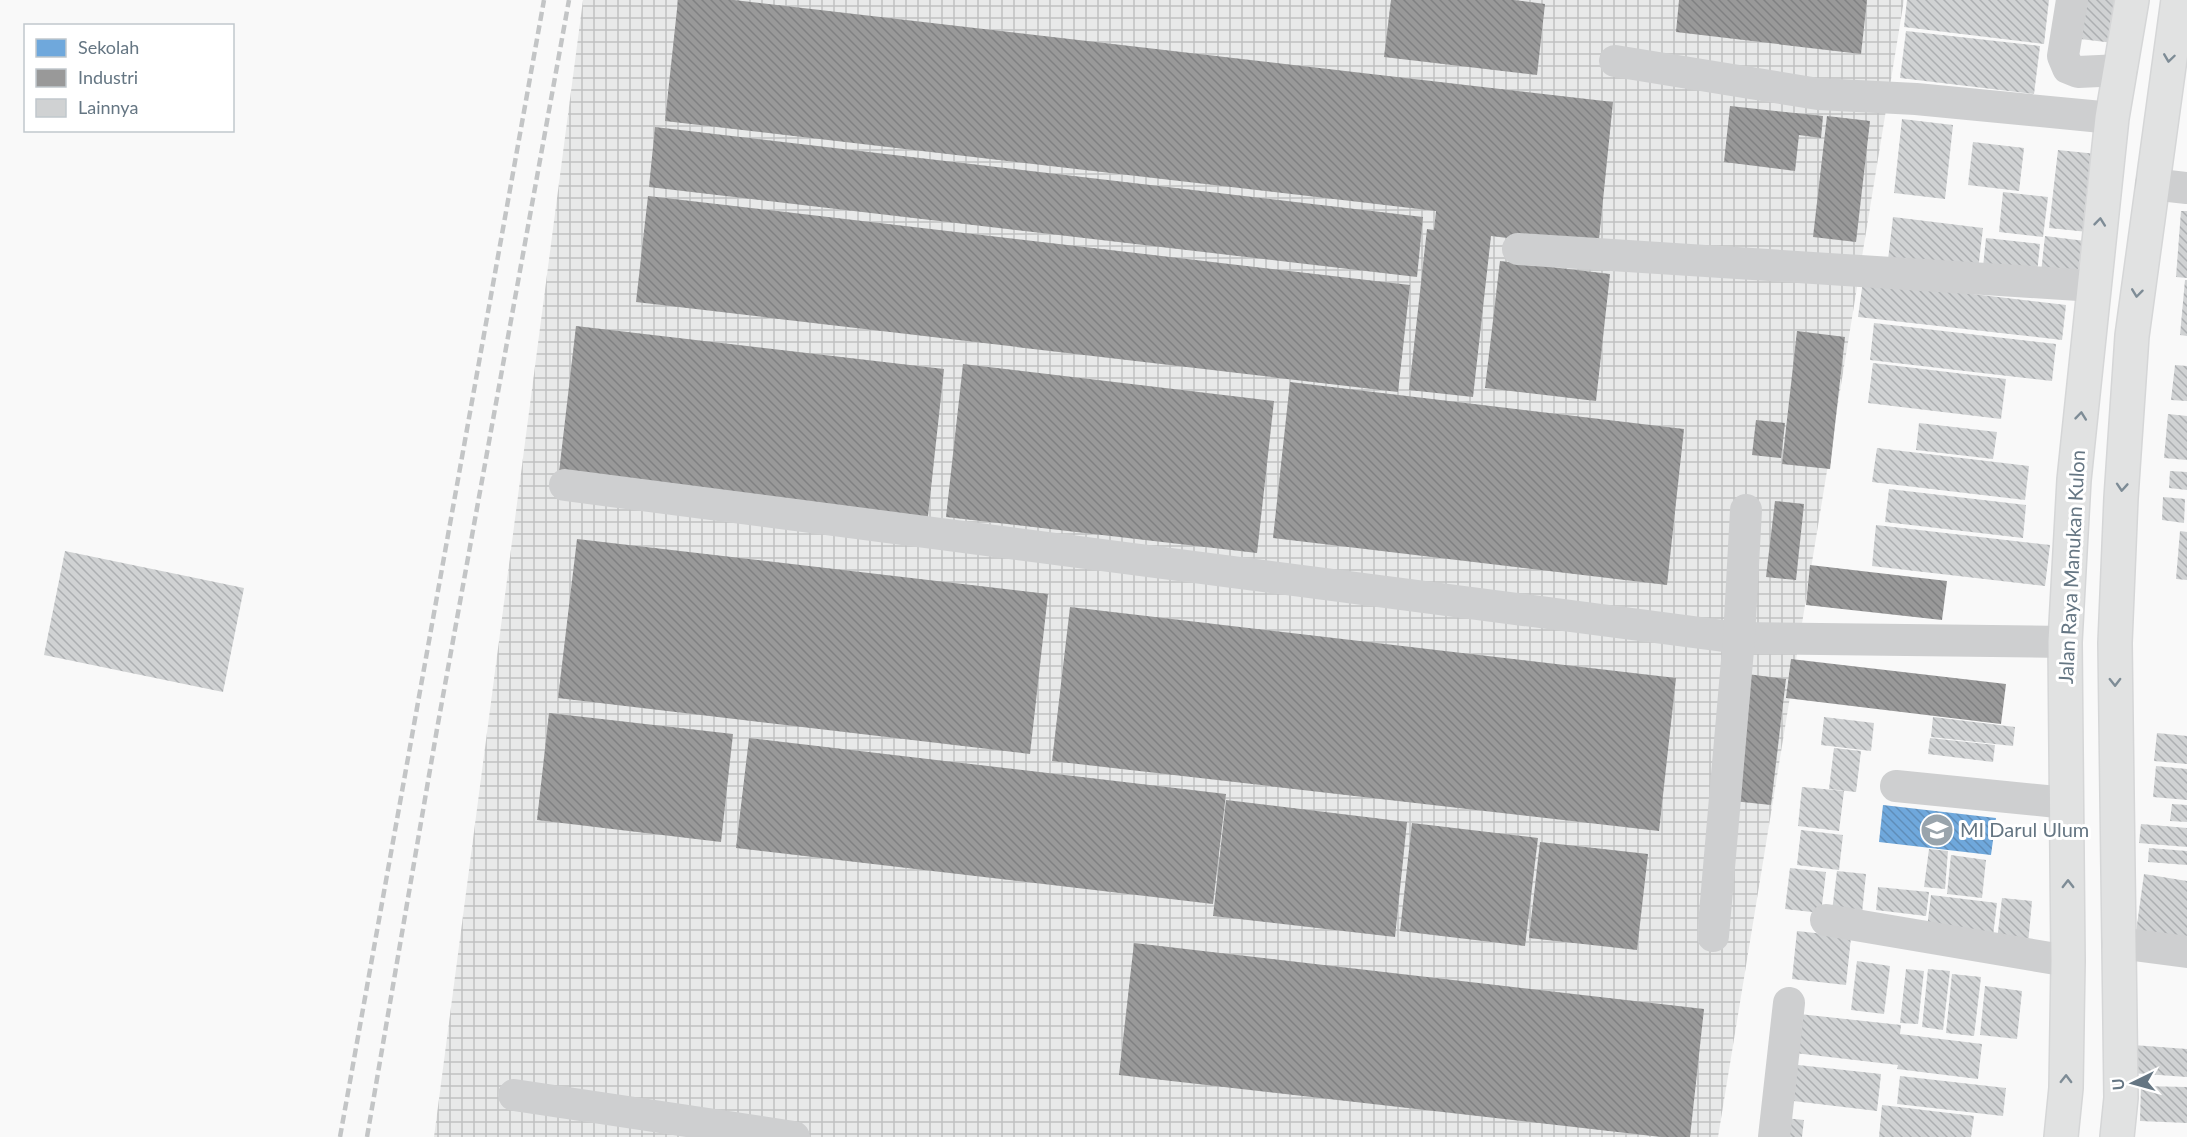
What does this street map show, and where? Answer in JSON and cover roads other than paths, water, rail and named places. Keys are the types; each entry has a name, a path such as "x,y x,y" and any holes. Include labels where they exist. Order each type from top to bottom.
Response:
{"main road":[{"name":"Jalan Raya Manukan Kulon","path":"2061,1137 2066,1088 2068,961 2065,642 2074,480 2112,118 2132,0"},
{"path":"2116,1137 2121,1098 2115,643 2121,498 2132,336 2178,0"},
{"path":"2067,803 2116,804"}],"street":[{"path":"2072,0 2063,56 2068,68 2078,72 2121,70"},
{"path":"1615,61 1818,94 1916,99 2112,118"},
{"path":"2151,184 2187,188"},
{"path":"1518,249 2094,286"},
{"path":"565,485 1738,638 2065,642"},
{"path":"1713,936 1738,638 1746,510"},
{"path":"1896,786 2067,803"},
{"path":"1826,920 2068,961"},
{"path":"2118,943 2187,952"},
{"path":"1774,1137 1789,1003"},
{"path":"514,1095 794,1137"}],"railway":[{"path":"340,1137 544,0"},
{"path":"367,1137 437,729 569,0"}],"place":[{"name":"MI Darul Ulum","path":"1937,830"}]}
